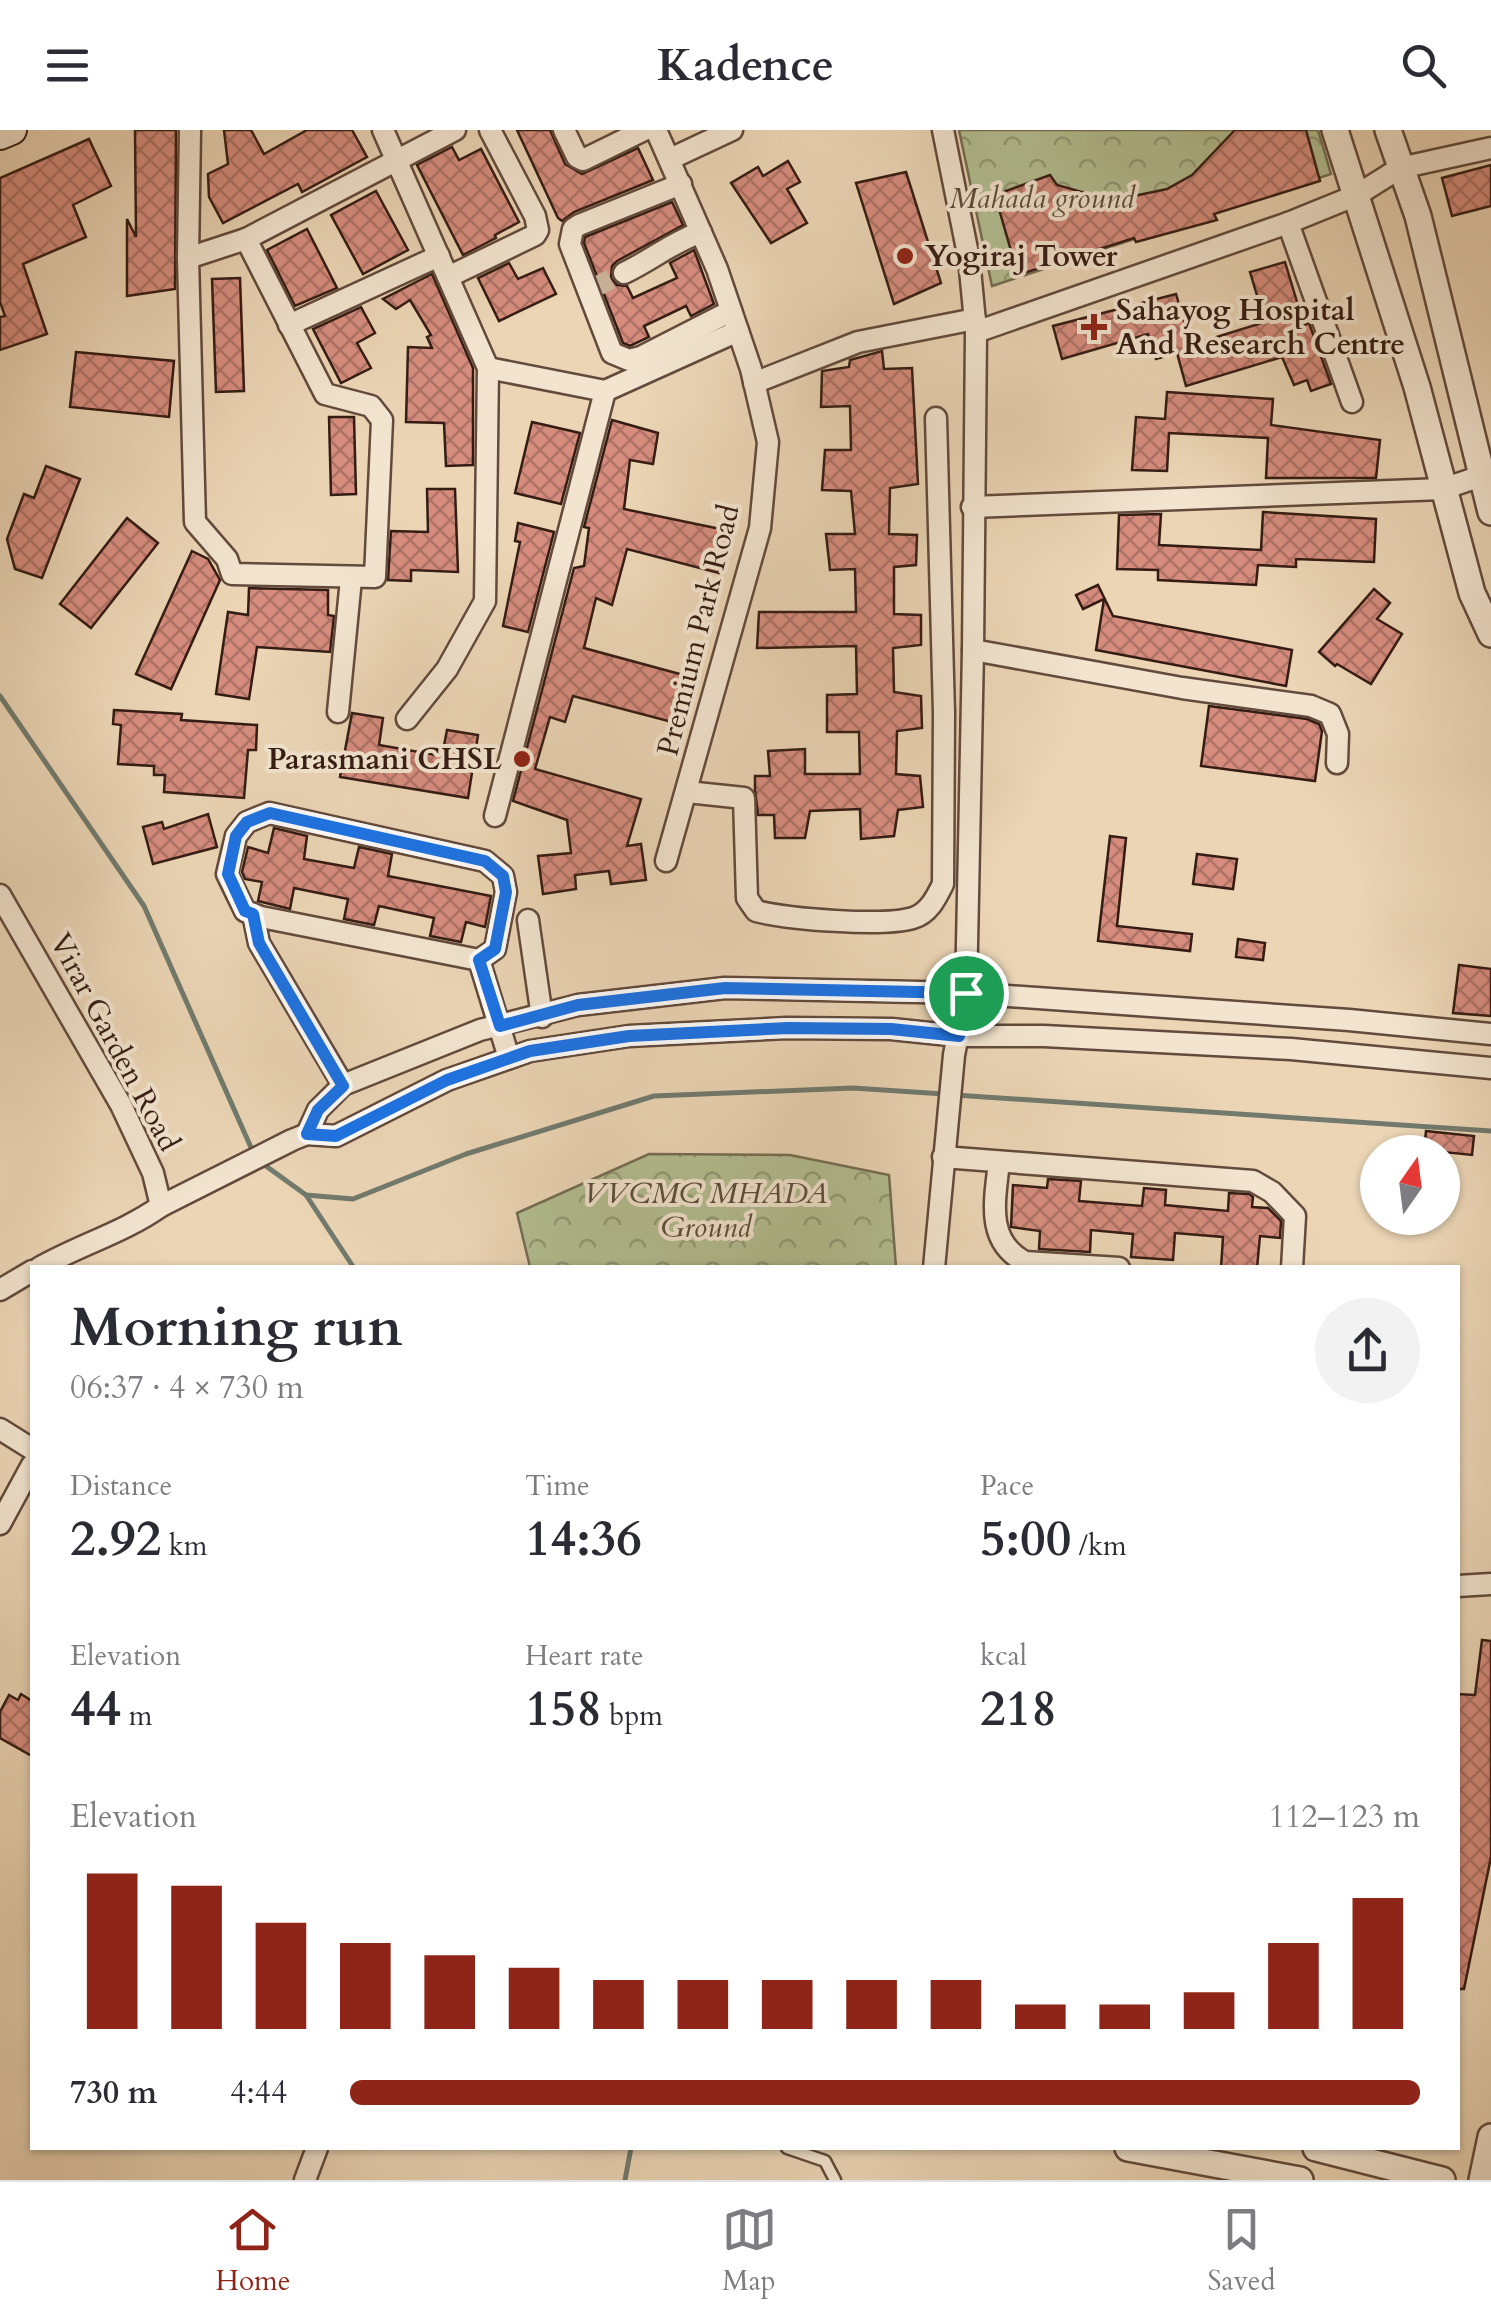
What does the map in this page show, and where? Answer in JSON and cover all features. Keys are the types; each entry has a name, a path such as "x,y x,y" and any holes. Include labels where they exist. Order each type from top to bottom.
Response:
{"main road":[{"path":"0,134 12,130"}],"street":[{"path":"190,130 188,258 196,522 227,559 232,574 375,577 382,420 371,406 326,394 246,239"},
{"path":"383,130 488,368 486,601 447,668 407,718"},
{"path":"188,258 246,239 455,130"},
{"path":"450,282 538,230 535,216 490,130"},
{"path":"564,130 577,157 583,160 644,130"},
{"name":"Premium Park Road","path":"656,130 670,159 675,186 732,319 754,382 768,442 760,528 666,861"},
{"path":"670,159 732,130"},
{"path":"934,1265 946,1124 966,993 973,650 975,326 969,259 944,130"},
{"path":"1335,130 1417,387 1472,593 1491,634"},
{"path":"1388,130 1418,216 1491,512"},
{"path":"754,382 858,342 975,326 1288,223 1356,195 1400,168 1491,148"},
{"path":"675,186 574,230 570,244 612,353 629,360 641,357 732,319"},
{"path":"1288,223 1352,402"},
{"path":"624,273 657,257 665,246 698,233"},
{"path":"450,282 537,246"},
{"path":"290,325 439,256"},
{"path":"488,368 605,392 732,319"},
{"path":"494,816 605,392"},
{"path":"687,792 744,798 747,898 756,911 784,918 892,920 916,918 933,904 943,884 944,713 936,418"},
{"path":"972,507 1443,489 1481,476"},
{"path":"338,712 351,578"},
{"path":"973,650 1182,688 1310,706 1330,714 1338,734 1337,763"},
{"path":"270,813 485,861 503,876 506,892 495,949 479,960 245,911 228,874 236,836 247,822 270,813"},
{"name":"Virar Garden Road","path":"0,895 122,1106 153,1173 161,1206"},
{"path":"253,914 259,943 343,1086"},
{"path":"528,920 542,1016"},
{"path":"479,960 509,1058"},
{"path":"300,1137 318,1110 343,1086 480,1030 578,1005 725,988 966,993 1491,1034"},
{"path":"43,1265 73,1248 131,1227 161,1206 300,1137 336,1136 447,1080 530,1051 629,1036 891,1029 956,1046 1044,1036 1217,1045 1491,1068"},
{"path":"943,1158 1253,1181 1272,1192 1295,1216 1292,1265"},
{"path":"999,1162 994,1225 1011,1255 1025,1262 1072,1265"},
{"path":"0,1290 30,1272"},
{"path":"0,1429 30,1448"},
{"path":"0,1524 30,1469"},
{"path":"1460,1586 1491,1584"},
{"path":"1482,2180 1491,2137"},
{"path":"305,2180 316,2150"},
{"path":"1139,2150 1300,2180"},
{"path":"1324,2150 1442,2180"}],"lane":[{"path":"793,2150 825,2161 835,2180"}],"green space":[{"name":"Mahada ground","path":"959,130 1318,130 1331,174 992,286"},
{"name":"VVCMC MHADA Ground","path":"649,1154 790,1155 889,1175 896,1265 530,1265 517,1213"}],"building":[{"path":"135,130 176,130 175,289 127,296 127,219 136,237"},
{"path":"224,130 251,130 264,154 307,130 352,130 367,157 302,192 298,184 223,223 209,197 208,174 228,164"},
{"path":"517,130 550,130 565,164 582,174 638,148 653,180 574,212 562,221"},
{"path":"1235,130 1306,130 1320,181 1214,214 1217,220 1136,242 1134,238 1018,275 995,195 1050,175 1057,185 1099,197 1134,196 1167,189 1192,175"},
{"path":"89,139 111,186 73,205 86,237 23,264 47,334 0,350 0,317 5,316 0,302 0,178"},
{"path":"452,147 459,160 481,149 519,222 463,255 417,165"},
{"path":"788,161 800,182 787,189 807,223 771,243 731,183 758,167 763,176"},
{"path":"1491,165 1491,206 1452,216 1442,178"},
{"name":"Yogiraj Tower","path":"906,172 941,283 894,304 856,183"},
{"path":"376,191 408,250 363,274 331,215"},
{"path":"672,202 683,225 617,261 612,266 611,278 617,285 627,286 633,298 677,278 670,263 694,250 714,304 691,316 686,306 644,326 649,337 630,346 623,343 585,237"},
{"path":"307,229 337,288 295,306 267,250"},
{"path":"1285,262 1304,325 1309,323 1331,384 1311,391 1307,380 1294,385 1282,357 1186,386 1177,353 1156,359 1148,334 1062,359 1053,326 1176,294 1191,345 1265,322 1250,272"},
{"path":"509,263 518,279 543,268 556,294 499,321 478,278"},
{"path":"432,274 473,368 473,465 446,466 444,423 406,422 408,347 432,348 427,337 431,335 410,300 396,309 383,299"},
{"path":"240,278 244,391 216,392 212,279"},
{"path":"361,307 375,333 357,343 371,368 341,383 313,329"},
{"path":"882,351 884,369 912,368 918,484 890,488 889,534 917,535 916,565 894,567 894,614 921,615 921,645 893,648 894,692 921,696 922,728 897,731 896,774 920,776 923,807 898,810 894,836 861,839 860,809 810,811 805,838 775,838 774,815 758,815 755,790 755,776 770,776 768,751 805,749 805,774 860,774 859,732 827,732 827,695 857,694 856,646 757,648 759,612 856,612 855,569 830,570 826,534 855,534 851,491 822,490 825,450 851,450 850,406 821,407 822,371 849,367 850,360"},
{"path":"76,352 174,361 169,417 70,407"},
{"path":"1167,392 1273,399 1271,425 1380,440 1376,478 1266,478 1268,438 1169,433 1167,471 1132,470 1136,417 1165,419"},
{"path":"329,417 354,417 356,494 331,495"},
{"path":"612,420 658,433 653,464 630,460 624,509 730,531 719,573 627,549 612,605 596,598 584,648 698,679 687,722 673,718 672,722 573,696 565,722 550,717 535,769 641,799 627,846 641,844 646,880 611,884 609,871 575,875 576,889 543,894 538,856 571,853 567,820 513,801 574,568 584,566 589,528 584,527"},
{"path":"532,422 580,433 561,504 515,493"},
{"path":"46,466 80,479 42,578 15,569 7,539 24,494 34,498"},
{"path":"427,489 455,489 458,572 411,570 411,581 388,580 391,531 428,532"},
{"path":"1263,512 1376,519 1374,562 1296,559 1296,567 1258,565 1256,585 1158,580 1158,570 1117,569 1119,515 1161,514 1159,545 1261,550"},
{"path":"127,518 158,543 91,628 60,604"},
{"path":"518,523 554,532 528,632 503,626 520,542 515,541"},
{"path":"192,551 208,559 220,580 171,689 136,674"},
{"path":"1098,585 1113,616 1292,650 1286,686 1096,650 1104,599 1083,609 1076,595"},
{"path":"249,588 328,590 328,615 334,616 330,652 257,647 249,699 216,694 228,612 248,615"},
{"path":"1374,589 1390,603 1377,619 1402,634 1371,684 1335,666 1319,652"},
{"path":"1209,706 1319,724 1322,731 1315,781 1201,766"},
{"path":"114,710 182,714 181,720 257,725 256,750 248,750 244,798 164,792 165,775 154,775 154,766 118,764 121,725 113,724"},
{"path":"352,713 383,718 379,745 442,756 447,730 478,735 468,798 340,777"},
{"path":"208,814 217,847 153,864 143,827 162,822 164,829"},
{"path":"274,828 307,836 304,859 354,868 359,847 392,854 388,876 491,896 485,927 466,922 461,942 430,936 434,918 379,906 374,925 344,919 348,899 294,888 290,909 258,901 262,882 245,879 242,872 248,847 268,853"},
{"path":"1110,836 1126,838 1117,926 1192,934 1190,951 1098,941"},
{"path":"1197,854 1237,859 1233,889 1193,884"},
{"path":"1238,939 1265,943 1263,960 1236,957"},
{"path":"1459,965 1491,969 1491,1016 1453,1013"},
{"path":"1426,1131 1474,1136 1472,1155 1460,1154 1460,1135 1426,1135"},
{"path":"1048,1179 1081,1181 1079,1201 1142,1206 1144,1188 1166,1190 1165,1205 1228,1211 1229,1193 1249,1194 1253,1197 1252,1207 1268,1208 1281,1221 1280,1238 1260,1236 1257,1265 1221,1265 1223,1237 1175,1233 1173,1260 1131,1257 1133,1234 1091,1230 1090,1252 1039,1249 1040,1231 1011,1227 1013,1185 1047,1188"},
{"path":"1482,1640 1491,1641 1491,1857 1464,1989 1460,1989 1460,1694 1475,1695"},
{"path":"21,1694 30,1700 30,1755 0,1738 0,1712 9,1695 18,1700"}],"waterway":[{"path":"0,696 144,906 253,1152"},
{"path":"259,1161 306,1195 353,1199 466,1154 654,1096 853,1088 944,1094"},
{"path":"955,1095 1491,1131"},
{"path":"306,1195 352,1265"},
{"path":"625,2180 631,2150"}],"tunnel":[{"path":"593,288 624,273"}],"place":[{"name":"Yogiraj Tower","path":"905,256"},
{"name":"Sahayog Hospital And Research Centre","path":"1094,327"},
{"name":"Parasmani CHSL","path":"522,759"}],"route":[{"path":"270,813 485,861 503,876 506,892 495,949 479,960 500,1026 578,1005 725,988 966,993 959,1036 891,1029 788,1028 629,1036 530,1051 447,1080 336,1136 307,1134 318,1110 343,1086 259,943 253,914 245,911 228,874 236,836 247,822 270,813"}]}
